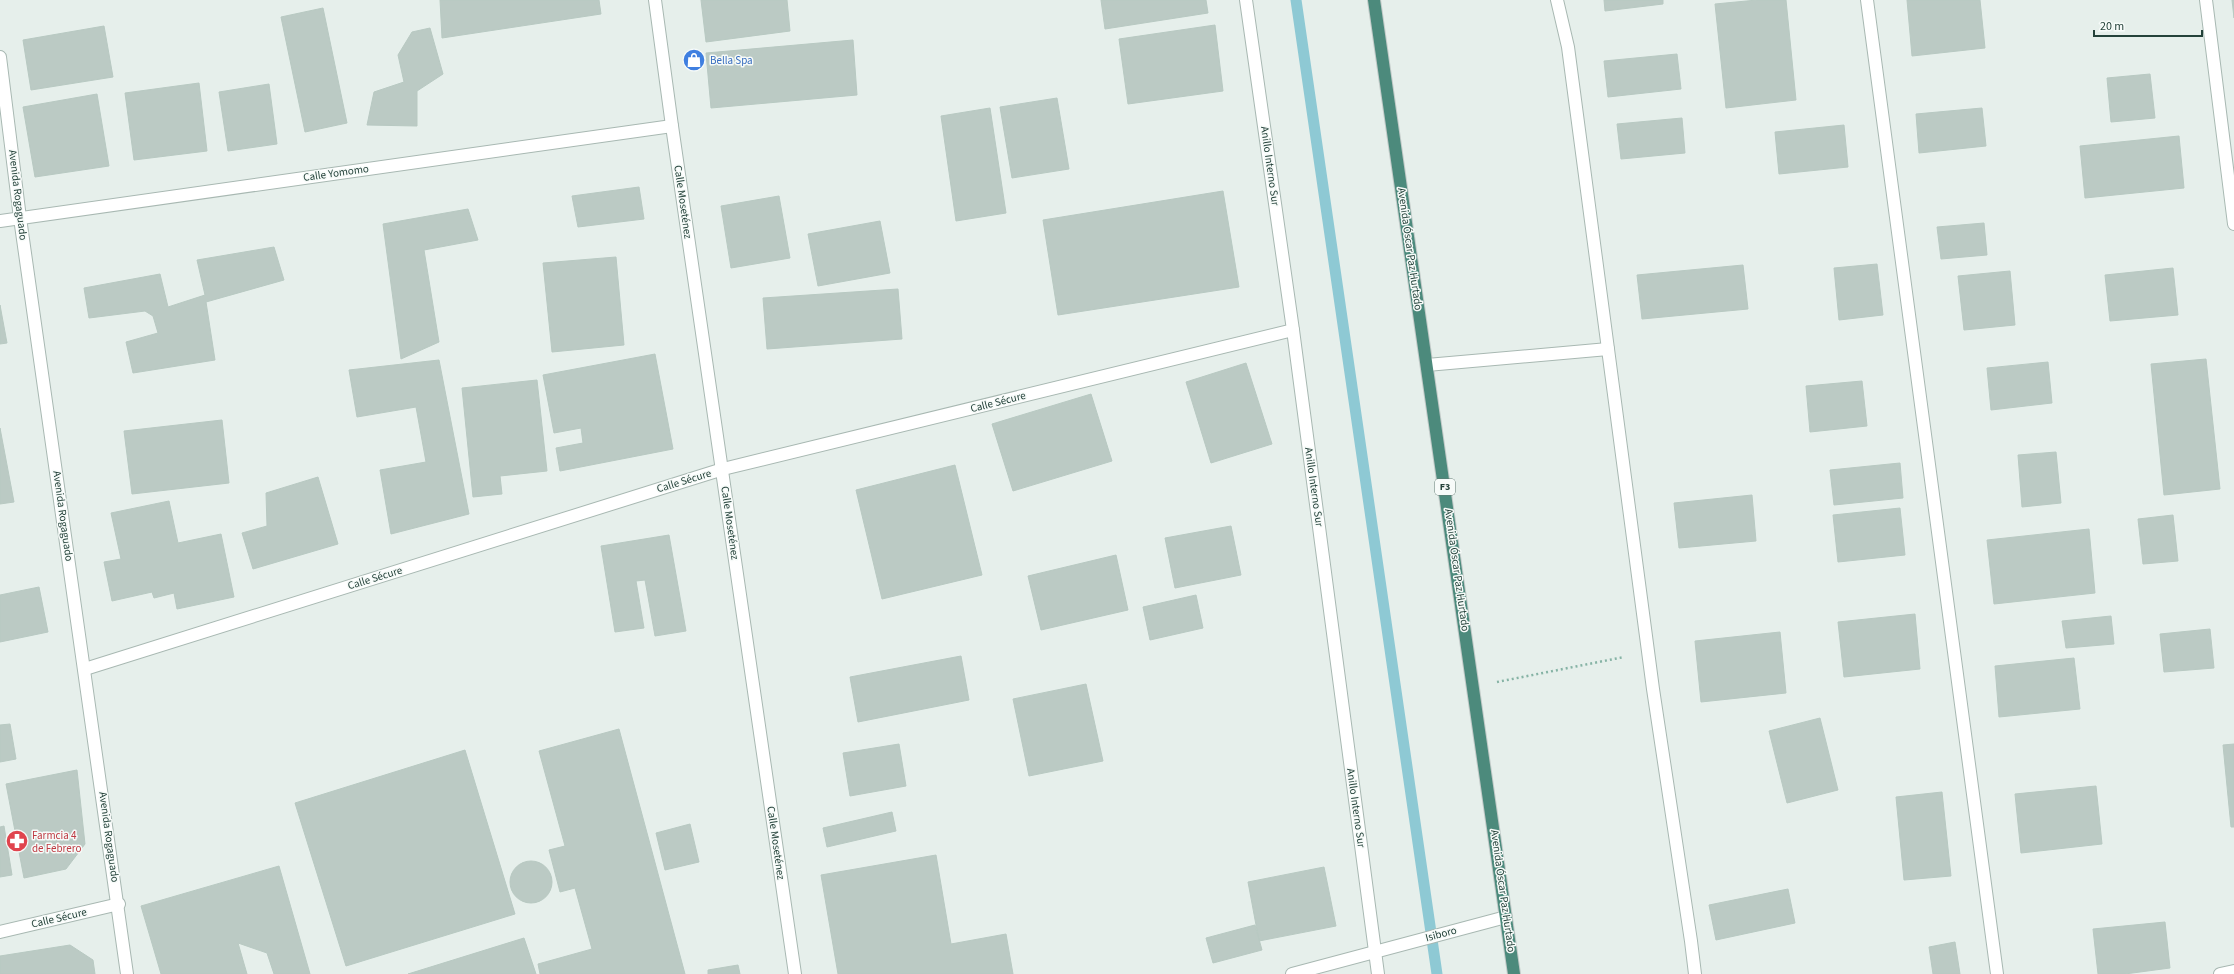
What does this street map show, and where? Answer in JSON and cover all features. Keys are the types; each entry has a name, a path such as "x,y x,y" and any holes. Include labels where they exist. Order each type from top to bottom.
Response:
{"highway":[{"name":"Avenida Óscar Paz Hurtado","path":"1374,0 1514,974"}],"street":[{"name":"Calle Moseténez","path":"655,0 795,974"},
{"name":"Anillo Interno Sur","path":"1246,0 1293,330 1378,974"},
{"path":"1557,0 1568,47 1648,653 1692,941 1694,974"},
{"path":"1867,0 1996,974"},
{"path":"2206,0 2234,224"},
{"name":"Avenida Rogaguado","path":"0,57 20,218 119,904 127,974"},
{"name":"Calle Yomomo","path":"0,221 672,126"},
{"name":"Calle Sécure","path":"85,669 723,469 1293,330"},
{"path":"1427,365 1608,349"},
{"name":"Calle Sécure","path":"0,932 119,904"},
{"name":"Isiboro","path":"1292,974 1506,917"},
{"path":"2220,974 2234,971"}],"path":[{"path":"1473,687 1648,653"}],"building":[{"path":"440,0 599,0 601,14 442,38"},
{"path":"701,0 787,0 790,31 706,42"},
{"path":"1101,0 1206,0 1208,13 1105,29"},
{"path":"1604,0 1663,0 1663,4 1605,11"},
{"path":"1757,0 1786,0 1796,100 1726,108 1715,4"},
{"path":"1907,0 1980,0 1985,48 1912,56"},
{"path":"2232,0 2234,0 2234,18"},
{"path":"323,8 347,123 305,132 281,17"},
{"path":"1215,25 1223,91 1128,104 1119,39"},
{"path":"104,26 113,77 31,90 23,40"},
{"path":"430,28 443,74 417,91 417,126 367,125 374,92 404,82 398,55 412,32"},
{"path":"853,40 857,95 711,108 706,53"},
{"path":"1677,54 1681,89 1608,97 1604,61"},
{"path":"2150,74 2155,118 2111,122 2107,78"},
{"path":"199,83 207,151 134,160 125,93"},
{"path":"269,84 277,144 228,151 219,92"},
{"path":"97,94 109,166 35,177 23,107"},
{"path":"1057,98 1069,169 1012,178 1000,107"},
{"path":"990,108 1006,213 956,221 941,116"},
{"path":"1982,108 1986,146 1919,153 1916,114"},
{"path":"1682,118 1685,153 1621,159 1617,124"},
{"path":"1844,125 1848,167 1779,174 1775,132"},
{"path":"2179,136 2184,188 2085,198 2080,146"},
{"path":"639,187 644,219 578,227 572,196"},
{"path":"1223,191 1239,287 1058,315 1043,220"},
{"path":"779,196 790,258 731,268 721,206"},
{"path":"468,209 478,240 424,250 439,342 401,359 383,224"},
{"path":"880,221 890,273 818,286 808,234"},
{"path":"1984,223 1987,255 1941,259 1937,227"},
{"path":"274,247 284,280 206,302 215,360 133,373 126,342 158,333 153,316 145,311 89,318 84,288 160,274 168,307 205,295 197,260"},
{"path":"616,257 624,345 552,352 543,263"},
{"path":"1877,264 1883,315 1839,320 1834,268"},
{"path":"1743,265 1748,309 1642,319 1637,275"},
{"path":"2173,268 2178,315 2110,321 2105,275"},
{"path":"2010,271 2015,325 1964,330 1958,276"},
{"path":"898,289 902,339 767,349 763,298"},
{"path":"0,305 7,343 0,344"},
{"path":"655,354 673,449 560,471 556,448 583,443 581,428 554,433 543,375"},
{"path":"2206,359 2220,489 2164,495 2151,364"},
{"path":"439,360 469,514 391,534 380,470 426,462 416,407 357,417 349,370"},
{"path":"2048,362 2052,403 1991,410 1987,368"},
{"path":"1246,363 1272,444 1211,463 1186,382"},
{"path":"537,380 547,471 500,476 502,494 473,497 462,388"},
{"path":"1862,381 1867,426 1810,432 1806,386"},
{"path":"1091,394 1112,461 1013,491 992,424"},
{"path":"222,420 229,483 132,494 124,431"},
{"path":"0,428 14,502 0,504"},
{"path":"2056,452 2061,503 2022,507 2018,455"},
{"path":"1900,463 1903,498 1834,505 1830,470"},
{"path":"955,465 982,575 882,599 856,490"},
{"path":"318,477 338,544 253,569 242,533 267,526 266,493"},
{"path":"1752,495 1756,541 1679,548 1674,503"},
{"path":"169,501 178,543 221,534 234,597 177,609 174,593 154,598 152,592 112,601 104,562 121,559 111,513"},
{"path":"1900,508 1905,555 1838,562 1833,515"},
{"path":"2173,515 2178,561 2143,564 2138,519"},
{"path":"1231,526 1241,575 1175,588 1165,538"},
{"path":"2089,529 2095,593 1994,604 1987,540"},
{"path":"669,535 686,631 655,636 645,580 636,581 644,628 615,632 601,546"},
{"path":"1116,555 1128,610 1041,630 1028,576"},
{"path":"39,587 48,632 0,642 0,595"},
{"path":"1196,595 1203,628 1150,640 1143,607"},
{"path":"1915,614 1920,669 1844,677 1838,622"},
{"path":"2111,616 2114,644 2066,648 2062,621"},
{"path":"2210,629 2214,668 2164,672 2160,634"},
{"path":"1780,632 1786,693 1701,702 1695,641"},
{"path":"961,656 969,700 858,722 850,677"},
{"path":"2074,658 2080,709 1999,717 1995,666"},
{"path":"1086,684 1103,761 1029,776 1013,699"},
{"path":"1820,718 1838,790 1787,803 1769,731"},
{"path":"10,724 16,759 0,762 0,725"},
{"path":"619,729 685,974 540,974 538,964 592,949 575,888 560,892 549,850 565,846 539,751"},
{"path":"899,744 906,786 850,796 843,753"},
{"path":"2234,744 2234,827 2231,827 2223,745"},
{"path":"465,750 515,914 346,966 295,803"},
{"path":"77,770 85,844 66,869 24,878 6,784"},
{"path":"2096,786 2102,844 2021,853 2015,794"},
{"path":"1942,792 1951,876 1904,880 1896,797"},
{"path":"892,812 896,831 827,847 823,828"},
{"path":"690,824 699,862 665,870 656,833"},
{"path":"4,826 12,875 0,877 0,827"},
{"path":"936,855 951,944 1006,934 1013,974 838,974 821,875"},
{"path":"527,861 535,861 543,864 549,870 552,882 549,894 543,900 535,903 527,903 519,900 513,894 510,886 510,878 513,870 519,864"},
{"path":"279,866 310,974 274,974 267,953 238,943 247,974 161,974 141,906"},
{"path":"1324,867 1336,926 1259,941 1248,882"},
{"path":"1788,889 1795,923 1716,940 1709,905"},
{"path":"2165,922 2170,968 2125,974 2098,974 2093,929"},
{"path":"1255,925 1262,950 1213,963 1206,938"},
{"path":"524,938 536,974 408,974"},
{"path":"1955,942 1960,974 1933,974 1929,947"},
{"path":"70,945 93,960 95,974 0,974 0,956"},
{"path":"738,965 740,974 708,974 708,970"}],"waterway":[{"path":"1296,0 1437,974"}],"place":[{"name":"Bella Spa","path":"694,60"},
{"name":"Farmcia 4 de Febrero","path":"17,841"}]}
